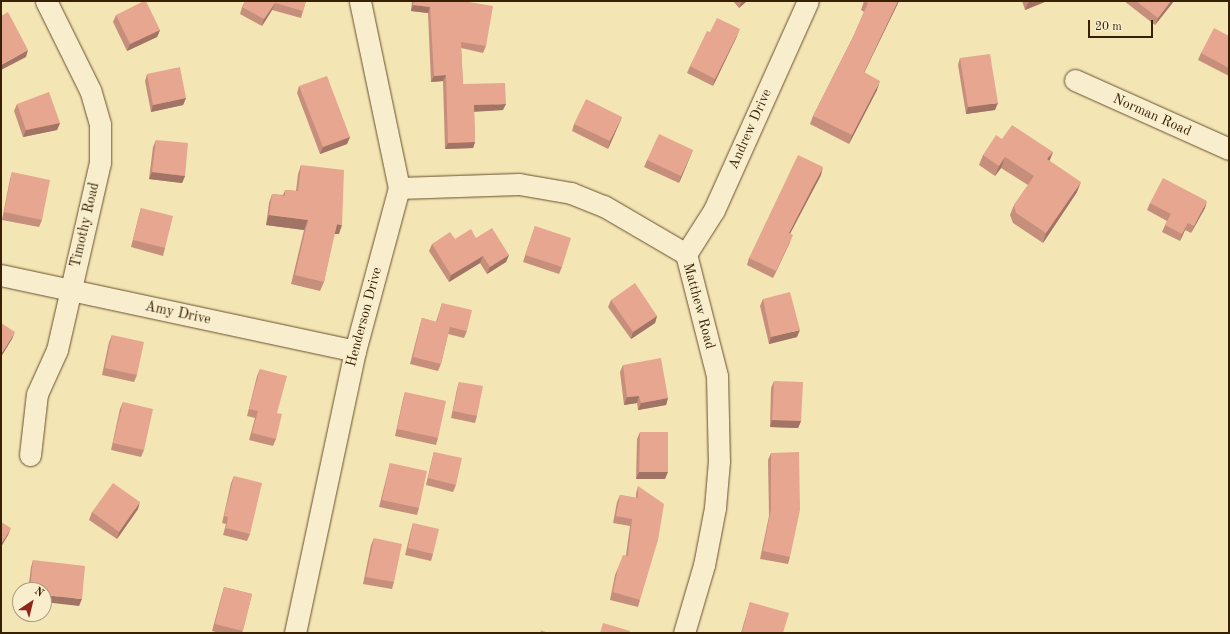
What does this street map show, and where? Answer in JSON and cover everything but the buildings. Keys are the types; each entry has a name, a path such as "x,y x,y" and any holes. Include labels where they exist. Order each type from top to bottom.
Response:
{"street":[{"name":"Timothy Road","path":"30,455 37,394 57,350 100,162 100,124 90,90 46,1"},
{"name":"Henderson Drive","path":"295,633 354,351 399,188 360,1"},
{"name":"Andrew Drive","path":"686,254 714,210 808,1"},
{"name":"Norman Road","path":"1075,80 1229,149"},
{"name":"Matthew Road","path":"399,188 519,184 571,193 604,206 686,254 717,376 719,461 715,508 704,565 684,633"},
{"name":"Amy Drive","path":"1,275 354,351"}]}
